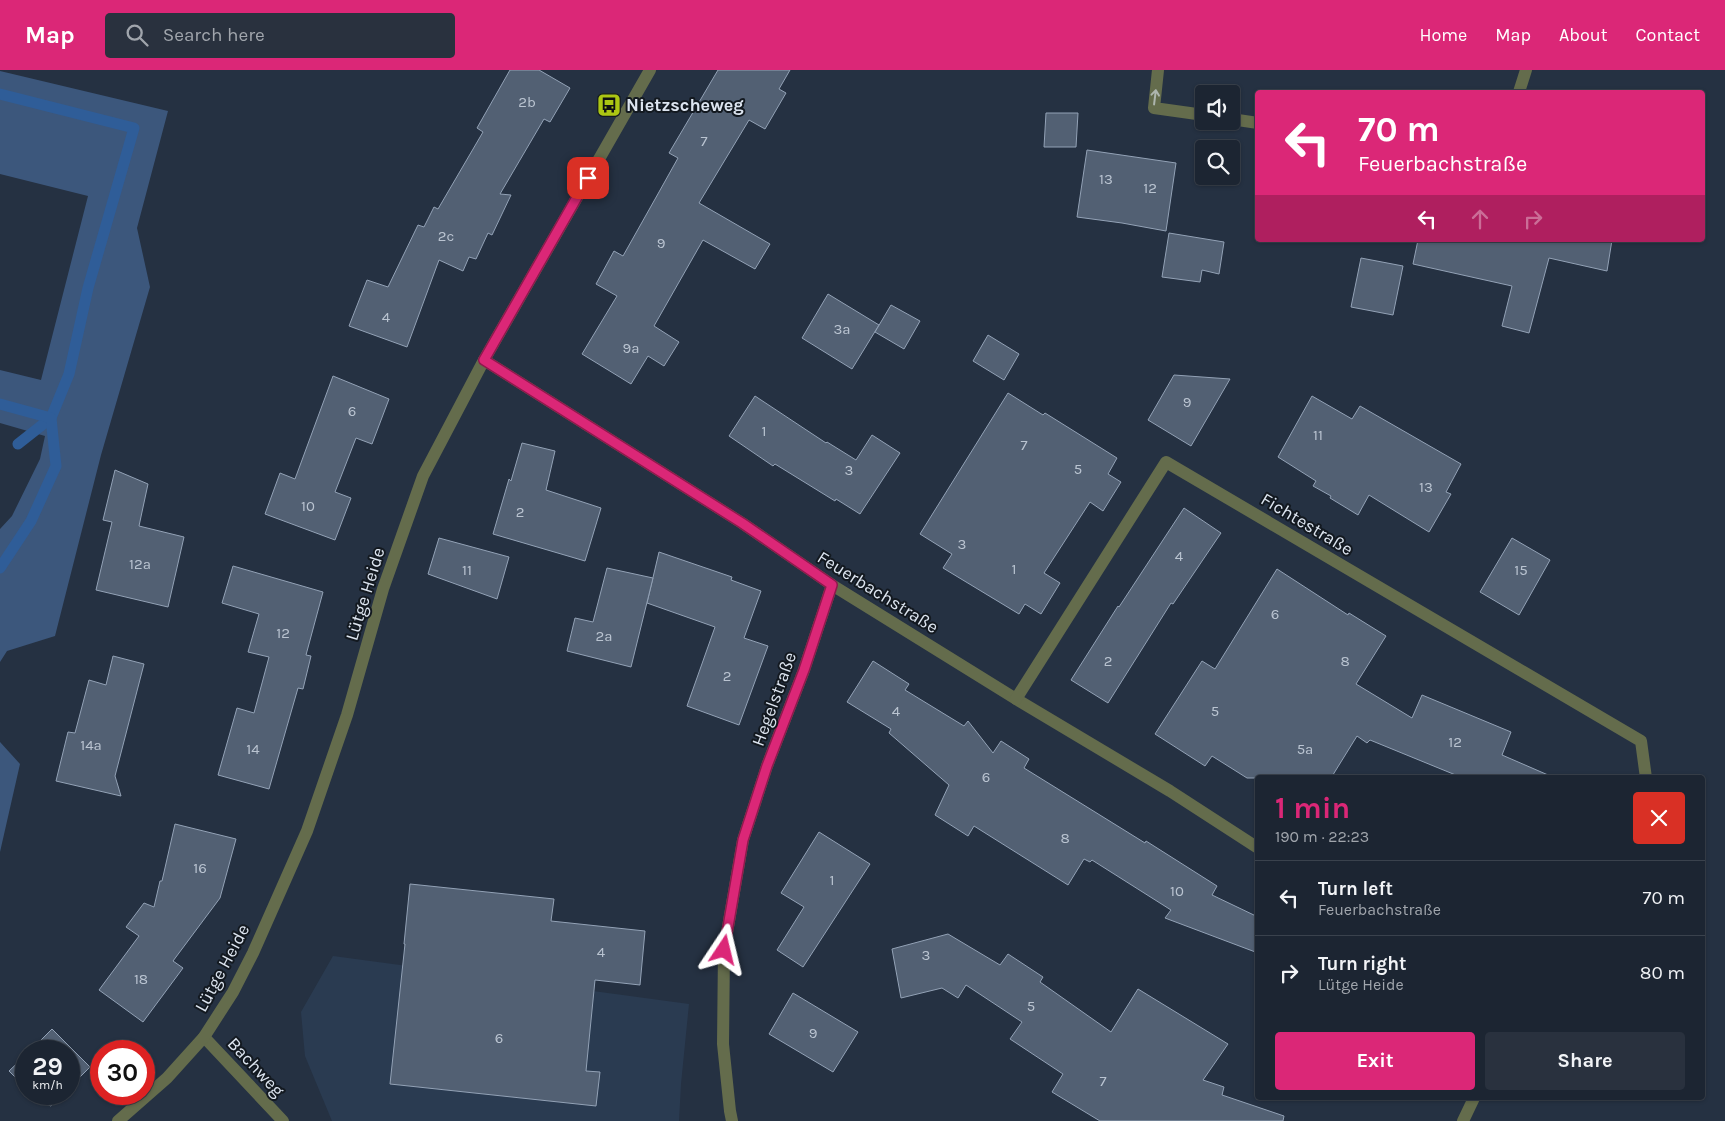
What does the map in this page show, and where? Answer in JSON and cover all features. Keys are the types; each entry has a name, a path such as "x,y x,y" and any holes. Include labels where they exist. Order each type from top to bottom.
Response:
{"street":[{"name":"Lütge Heide","path":"118,1121 167,1078 204,1037 233,992 253,953 307,831 347,715 383,590 423,476 484,360 649,70"},
{"path":"1158,70 1154,108 1195,114"},
{"path":"1520,90 1526,70"},
{"path":"1240,120 1255,123"},
{"name":"Feuerbachstraße","path":"484,360 742,523 832,585 1016,699 1170,791 1255,846"},
{"name":"Fichtestraße","path":"1016,699 1166,462 1641,741 1646,775"},
{"name":"Hegelstraße","path":"732,1121 723,1044 724,950 743,840 767,766 804,670 832,585"},
{"name":"Bachweg","path":"204,1037 283,1121"},
{"path":"1464,1121 1473,1100"}],"shaded area":[{"path":"0,71 168,111 137,228 150,287 101,455 55,636 7,651 0,662 0,529 12,516 40,459 45,436 0,423 0,370 41,380 88,196 0,174"},
{"path":"0,742 20,764 0,852"},
{"path":"333,956 689,1004 679,1121 332,1121 305,1056 301,1012"}],"building":[{"path":"510,70 539,70 570,88 550,122 544,119 500,194 511,195 492,235 488,233 476,259 469,257 463,271 439,260 407,347 349,326 367,280 388,287 418,225 424,227 434,207 438,209 483,132 477,128"},
{"path":"718,70 790,70 779,89 786,93 765,129 749,120 699,203 770,244 755,269 703,240 654,326 679,342 664,366 648,356 631,384 582,354 617,296 596,284 614,251 623,256 678,158 669,153"},
{"path":"1046,113 1078,113 1076,147 1044,147"},
{"path":"1087,150 1176,163 1166,231 1077,217"},
{"path":"1169,233 1224,242 1219,274 1202,270 1200,282 1162,277"},
{"path":"1418,242 1612,242 1607,271 1549,258 1529,333 1502,326 1512,286 1413,264"},
{"path":"1361,258 1403,266 1393,315 1351,307"},
{"path":"828,294 879,325 852,369 802,338"},
{"path":"891,305 920,321 904,349 875,332"},
{"path":"988,335 1019,354 1004,380 973,361"},
{"path":"1174,375 1230,379 1191,446 1148,420"},
{"path":"333,376 389,399 372,444 356,438 335,492 351,498 335,540 265,514 280,473 295,479"},
{"path":"1008,393 1043,415 1045,413 1117,458 1108,474 1121,482 1103,511 1090,502 1044,573 1060,583 1041,614 1025,604 1019,614 943,568 952,554 920,534"},
{"path":"755,396 826,443 856,460 872,435 900,453 860,514 775,464 773,466 729,436"},
{"path":"1312,396 1352,419 1360,406 1461,464 1446,492 1451,494 1429,532 1369,495 1358,515 1313,486 1316,481 1278,457"},
{"path":"522,443 555,451 546,490 601,508 585,561 493,534"},
{"path":"115,470 148,484 139,526 184,537 168,607 96,590 112,522 103,520"},
{"path":"1184,508 1221,533 1173,604 1171,603 1108,703 1071,680"},
{"path":"439,538 509,557 497,599 428,574"},
{"path":"1512,538 1550,560 1519,615 1480,592"},
{"path":"659,552 732,577 731,580 761,591 744,638 768,646 739,725 687,706 715,627 647,603"},
{"path":"233,566 323,592 306,655 311,656 303,689 298,688 269,789 218,775 237,708 254,713 269,657 248,652 259,614 222,603"},
{"path":"607,568 653,578 631,667 567,651 575,618 593,622"},
{"path":"1277,569 1348,615 1349,613 1386,636 1356,684 1412,718 1422,695 1511,732 1502,755 1548,775 1456,775 1370,740 1367,743 1357,736 1333,775 1255,775 1255,778 1247,778 1212,756 1205,766 1155,734 1202,661 1215,669"},
{"path":"113,656 144,664 115,776 121,796 56,781 68,732 75,733 89,680 106,685"},
{"path":"873,661 909,684 905,690 964,726 968,721 993,753 1001,741 1029,759 1024,768 1217,886 1212,895 1255,916 1255,952 1165,918 1171,910 1092,860 1090,862 1084,859 1068,885 974,826 968,836 935,815 949,785 889,733 891,729 847,702"},
{"path":"175,824 236,839 220,898 173,961 183,968 143,1022 99,990 139,936 126,927 144,903 154,907"},
{"path":"819,832 870,864 803,967 777,950 804,907 781,893"},
{"path":"410,884 554,899 551,921 645,931 640,985 595,980 586,1071 600,1072 596,1106 390,1084"},
{"path":"948,934 1000,965 1008,954 1043,977 1040,982 1111,1032 1138,989 1228,1044 1203,1080 1224,1087 1222,1095 1284,1116 1283,1121 1100,1121 1052,1092 1063,1074 1010,1039 1022,1022 966,985 958,998 942,988 901,998 892,949"},
{"path":"793,993 858,1032 833,1072 769,1034"},
{"path":"52,1029 63,1040 41,1040"},
{"path":"80,1057 90,1067 80,1077"},
{"path":"15,1065 15,1077 9,1071"}],"waterway":[{"path":"0,94 134,128 88,288 69,374 51,418 18,444"},
{"path":"0,404 51,418 56,466 31,521 0,568"}],"place":[{"name":"Nietzscheweg","path":"609,105"}],"route":[{"path":"588,178 484,360 742,523 832,585 804,670 767,766 743,840 724,950"}]}
